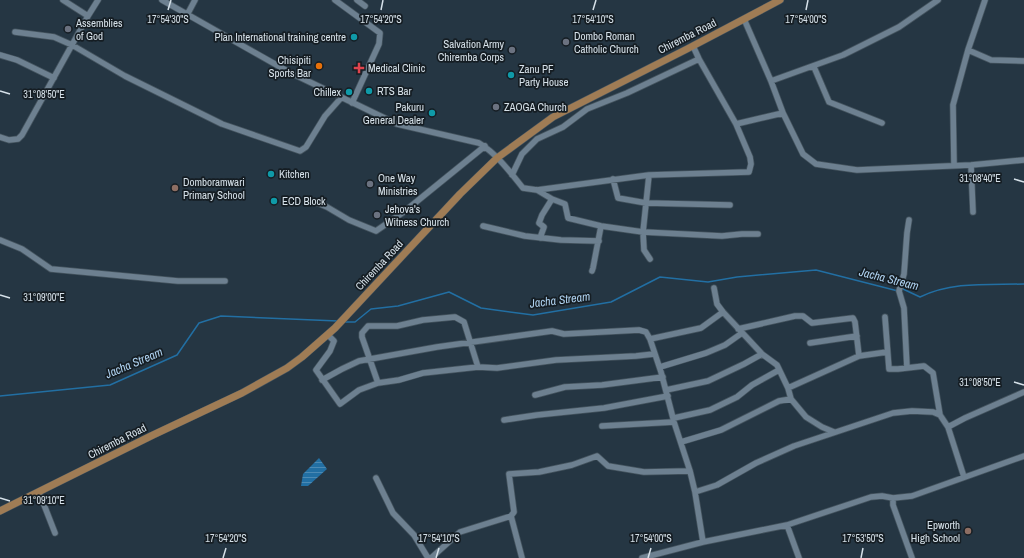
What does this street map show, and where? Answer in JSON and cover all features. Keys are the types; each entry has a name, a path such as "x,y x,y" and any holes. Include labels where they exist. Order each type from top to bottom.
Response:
{"main road":[{"name":"Chiremba Road","path":"0,512 153,435 261,384 295,362 328,335 348,315 460,194 497,158 552,117 693,46 780,0"}],"street":[{"path":"63,0 88,16"},
{"path":"0,137 9,140 18,139 98,0"},
{"path":"162,0 289,72 352,104 396,124 479,143 485,146 523,188 537,190 649,175 749,172 750,157 736,124 693,46"},
{"path":"187,15 195,0"},
{"path":"334,0 380,33 380,44 352,104"},
{"path":"358,0 365,6"},
{"path":"771,81 843,55 899,27 938,0"},
{"path":"954,165 953,105 968,50 986,0"},
{"path":"744,19 783,113 803,154 816,164 857,170 971,165 1024,160"},
{"path":"16,32 54,37 72,45 125,76 222,124 300,150 306,147 325,116 341,98"},
{"path":"968,50 991,60 1024,61"},
{"path":"0,55 17,60 54,78"},
{"path":"512,175 522,154 537,139 563,127 587,109 627,93 699,58"},
{"path":"814,66 829,102 882,123"},
{"path":"621,81 627,93"},
{"path":"736,124 783,113"},
{"path":"313,201 327,207 349,220 376,231 405,211 485,146"},
{"path":"971,165 973,212"},
{"path":"649,175 643,232 644,250 650,259"},
{"path":"613,179 618,198 646,203 730,205"},
{"path":"537,190 552,199 565,204 568,218 601,226 643,232 722,236 758,234"},
{"path":"540,238 544,228 539,223 552,199"},
{"path":"907,368 904,308 899,291 904,274 906,233 909,220"},
{"path":"483,226 518,235 540,238 599,241"},
{"path":"592,271 601,226"},
{"path":"0,240 22,249 52,269 178,281 225,281"},
{"path":"714,288 718,304 723,312 762,354 777,365 788,388 791,399 806,417 822,427 834,432"},
{"path":"650,339 701,328 723,312"},
{"path":"660,367 706,354 725,345 740,331 794,316 803,316 812,323 853,318 855,322 859,356"},
{"path":"378,383 362,337 362,333 368,326 396,326 423,320 455,317 464,322 478,367"},
{"path":"885,317 889,369 898,370 924,366 933,373 940,415 948,428 964,477"},
{"path":"322,380 359,361 437,347 470,344 552,332 564,334 639,330 646,332 660,367 674,420 690,471 703,542"},
{"path":"328,335 334,341 330,351 316,370 340,404 359,390 378,383 399,380 423,373 478,367 497,368 556,360 654,354"},
{"path":"810,343 857,336"},
{"path":"788,388 859,356 887,352"},
{"path":"666,390 708,382 762,354"},
{"path":"602,426 674,420 710,410 737,397 752,385 779,370"},
{"path":"535,394 565,387 602,385 663,378"},
{"path":"948,428 965,418 1024,392"},
{"path":"504,420 604,408 668,396"},
{"path":"681,442 721,430 779,401 791,399"},
{"path":"695,492 717,485 756,463 794,446 893,413 912,411 933,412 940,415"},
{"path":"431,558 460,532 511,516 514,512 509,474 539,472 572,465 597,456 608,466 644,472 690,471"},
{"path":"642,558 703,542 787,525 871,497 882,496 893,498 912,496 1024,456"},
{"path":"376,478 393,513 414,535 428,558"},
{"path":"39,492 55,533"},
{"path":"893,498 893,505 910,557"},
{"path":"511,516 522,558"},
{"path":"787,525 799,558"}],"water":[{"path":"319,458 327,469 308,486 301,486 303,474"}],"waterway":[{"name":"Jacha Stream","path":"345,322 355,322 371,309 398,306 449,292 481,308 533,315 611,302 660,277 708,282 737,277 816,270 898,291"},
{"name":"Jacha Stream","path":"901,290 903,289 920,297 945,288 958,286 984,284 1024,284"},
{"name":"Jacha Stream","path":"0,396 110,385 177,355 199,323 221,316 338,321"}],"place":[{"name":"Assemblies of God","path":"68,29"},
{"name":"Plan International training centre","path":"354,37"},
{"name":"Dombo Roman Catholic Church","path":"566,42"},
{"name":"Salvation Army Chiremba Corps","path":"512,50"},
{"name":"Chisipiti Sports Bar","path":"319,66"},
{"name":"Medical Clinic","path":"359,68"},
{"name":"Zanu PF Party House","path":"511,75"},
{"name":"RTS Bar","path":"369,91"},
{"name":"Chillex","path":"349,92"},
{"name":"ZAOGA Church","path":"496,107"},
{"name":"Pakuru General Dealer","path":"432,113"},
{"name":"Kitchen","path":"271,174"},
{"name":"One Way Ministries","path":"370,184"},
{"name":"Domboramwari Primary School","path":"175,188"},
{"name":"ECD Block","path":"274,201"},
{"name":"Jehova's Witness Church","path":"377,215"},
{"name":"Epworth High School","path":"968,531"}]}
